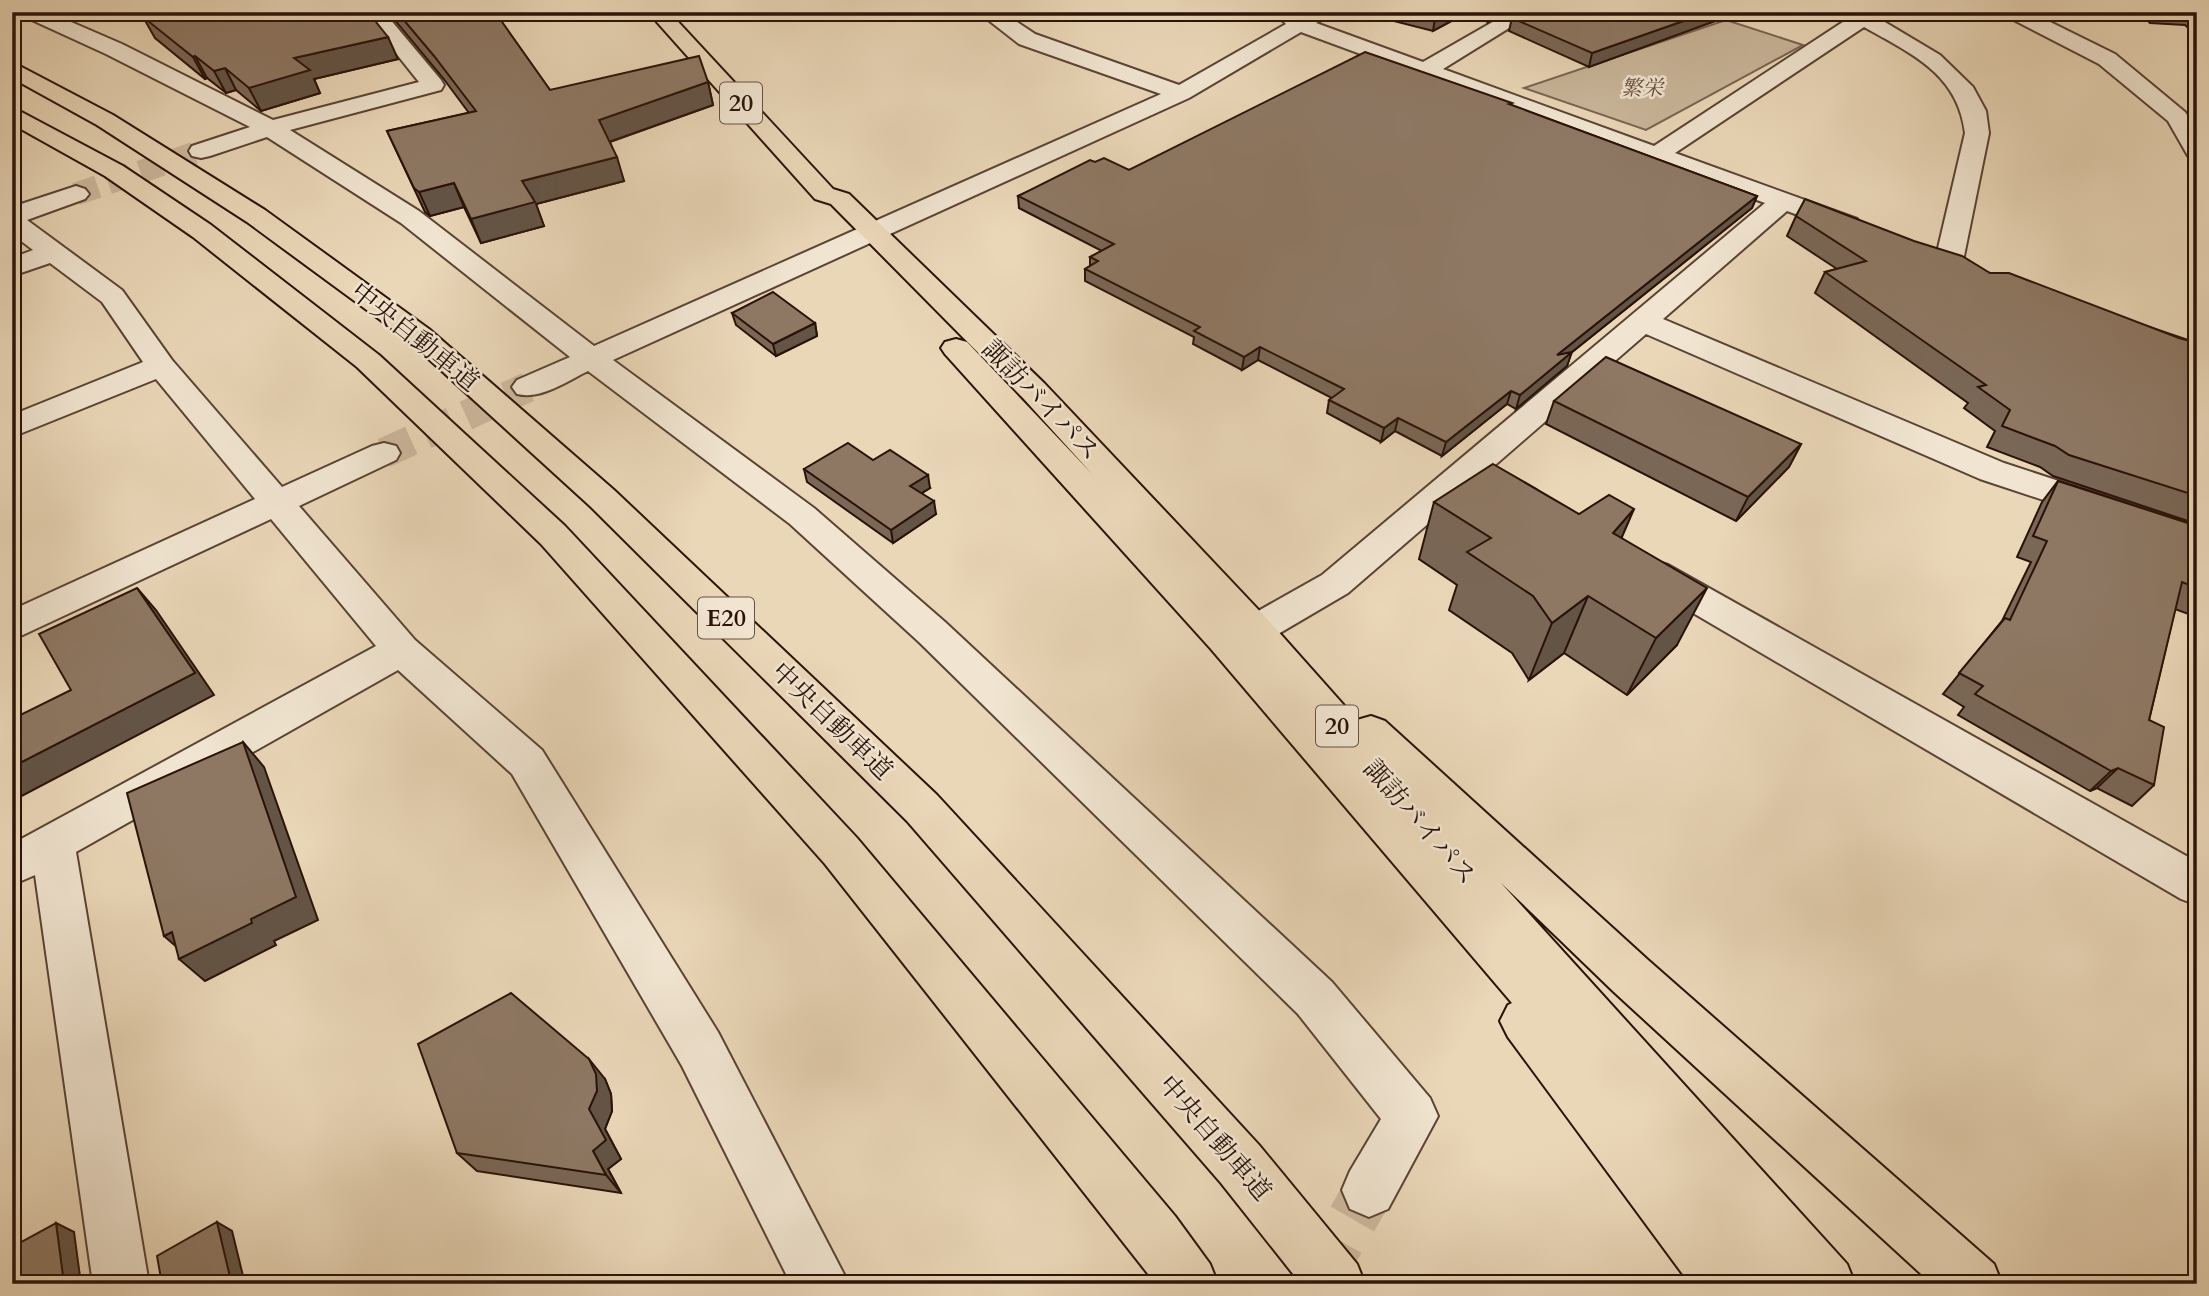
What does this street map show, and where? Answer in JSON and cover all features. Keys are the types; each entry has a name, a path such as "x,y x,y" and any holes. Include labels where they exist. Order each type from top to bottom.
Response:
{"highway":[{"name":"諏訪バイパス","path":"658,12 824,194 820,203 861,236 1034,391 1255,630 1497,912 1827,1284"},
{"name":"中央自動車道","path":"12,69 105,120 256,216 419,335 602,498 922,808 1240,1164 1337,1284"},
{"name":"中央自動車道","path":"12,114 114,171 202,231 368,361 553,535 841,852 1155,1236 1190,1284"},
{"path":"12,120 67,144"},
{"name":"諏訪バイパス","path":"861,236 897,285 1225,639 1787,1284"},
{"name":"20","path":"1287,667 1307,669 1631,976 1974,1284"},
{"name":"20","path":"1363,797 1370,825 1564,1070 1725,1284"}],"street":[{"path":"30,12 114,49 270,128 410,217 593,360 802,516 932,632 1315,998 1412,1116 1369,1190"},
{"path":"201,151 270,128 433,85 373,12"},
{"path":"988,12 1027,39 1181,93"},
{"path":"528,387 1181,93 1292,18 1321,12"},
{"path":"1427,69 1525,12"},
{"path":"2013,12 2107,59 2177,117 2197,152"},
{"path":"1656,155 1858,15 1917,48 1952,76 1978,114 1977,133 1949,261"},
{"path":"1292,18 1872,234"},
{"path":"76,194 12,218 52,252 112,296 161,366 401,650 527,762 700,1049 821,1284"},
{"path":"1255,630 1335,584 1783,201"},
{"path":"12,268 52,252"},
{"path":"1642,321 1992,471 2197,539"},
{"path":"12,427 161,366"},
{"path":"12,626 384,453"},
{"path":"1471,468 1555,516"},
{"path":"1627,558 2197,885"},
{"path":"121,1284 33,855 401,650"}],"green space":[{"name":"繁栄","path":"1726,20 1803,45 1646,130 1524,88"}],"building":[{"path":"160,12 368,12 388,37 294,58 310,70 249,88 225,68 214,71 193,57 143,17"},
{"path":"397,12 495,12 550,90 699,56 708,82 599,120 617,157 522,181 535,202 471,219 454,183 419,192 414,188 387,131 476,111"},
{"path":"1412,12 1447,12 1435,18"},
{"path":"1522,12 1709,12 1592,53 1512,18"},
{"path":"2161,12 2197,12 2197,19 2192,14"},
{"path":"1365,52 1512,103 1509,104 1757,196 1557,355 1572,352 1520,395 1511,391 1446,442 1398,418 1384,428 1329,400 1344,389 1260,347 1244,357 1194,331 1200,327 1085,269 1098,261 1090,257 1114,244 1018,196 1090,160 1095,162 1104,158 1129,170"},
{"path":"1805,199 1914,241 1962,256 1990,273 2009,273 2197,343 2197,496 2069,455 2055,446 2002,426 2010,410 1978,387 1986,385 1825,272 1866,261 1796,216"},
{"path":"773,292 815,323 773,344 732,313"},
{"path":"1606,357 1801,444 1748,497 1554,401"},
{"path":"848,443 873,460 890,450 928,475 910,486 934,501 891,530 804,469"},
{"path":"1493,464 1579,514 1609,495 1634,509 1613,533 1707,588 1656,638 1588,596 1552,623 1533,596 1467,552 1491,538 1434,502"},
{"path":"2058,481 2197,526 2197,588 2182,582 2149,720 2164,727 2154,785 2118,768 2111,771 1975,694 1983,686 1959,673 2005,618 2010,620 2047,541 2033,536"},
{"path":"137,588 195,673 12,767 12,719 71,690 39,634"},
{"path":"243,742 296,897 251,919 252,923 179,959 172,932 164,936 127,793"},
{"path":"511,993 589,1059 596,1074 597,1091 589,1109 606,1140 593,1151 606,1175 457,1153 418,1044"},
{"path":"217,1222 230,1277 219,1284 162,1284 157,1256"},
{"path":"56,1223 64,1284 12,1284 12,1247"}],"tunnel":[{"path":"76,194 201,151"},
{"path":"384,453 528,387"},
{"path":"1315,1284 1369,1190"}]}
